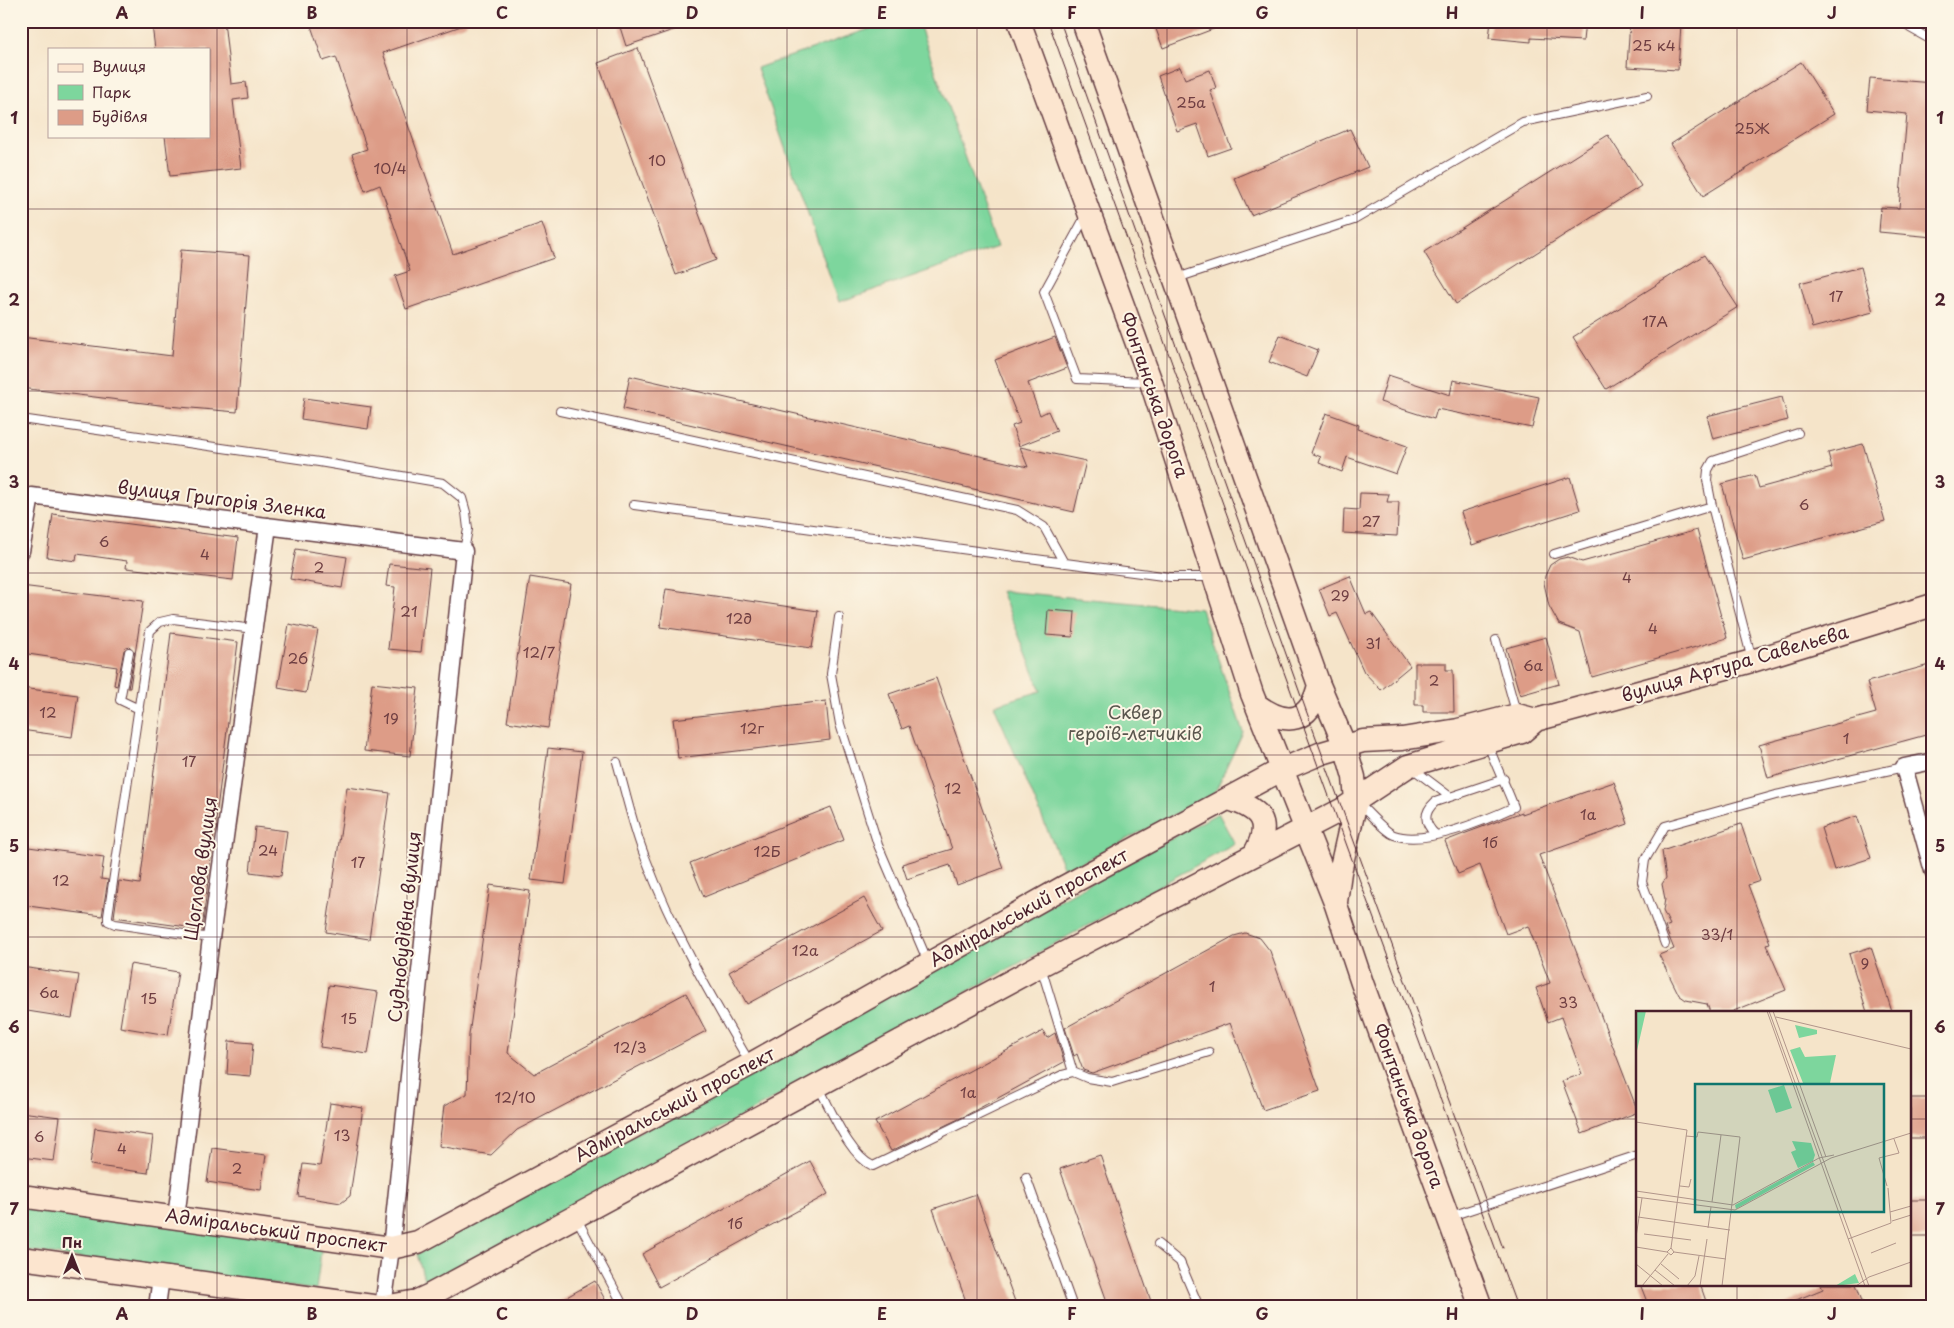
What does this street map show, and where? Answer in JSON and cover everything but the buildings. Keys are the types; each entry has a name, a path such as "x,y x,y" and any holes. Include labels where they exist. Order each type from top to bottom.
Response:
{"main road":[{"name":"Фонтанська дорога","path":"1019,21 1151,382 1257,705 1304,829 1336,905 1362,983 1481,1307"},
{"path":"1083,21 1319,685 1345,746"},
{"name":"вулиця Артура Савельєва","path":"1281,770 1314,756 1363,741 1402,739 1526,717 1752,661 1933,605"},
{"path":"1257,705 1270,715 1280,718 1300,717 1307,713 1315,702 1319,685"},
{"name":"вулиця Артура Савельєва","path":"1304,829 1356,801 1408,766 1522,732 1526,717"},
{"name":"Фонтанська дорога","path":"1336,905 1340,872 1356,801 1354,777 1345,746"},
{"name":"Адміральський проспект","path":"21,1196 391,1248 418,1242 751,1064 1064,887 1281,770"},
{"path":"1229,799 1246,804 1259,814 1264,825 1262,839 1255,853"},
{"path":"21,1258 382,1307 417,1301 1041,965 1304,829"}],"street":[{"name":"вулиця Григорія Зленка","path":"21,551 23,552 32,496 464,551"},
{"name":"Щоглова вулиця","path":"176,1218 211,938 268,526"},
{"name":"Суднобудівна вулиця","path":"382,1307 391,1248 464,551"},
{"path":"1933,761 1904,768 1933,871"},
{"path":"157,1307 161,1278"}],"lane":[{"path":"1908,21 1910,28 1933,41"},
{"path":"1176,279 1354,220 1523,122 1647,96"},
{"path":"1089,211 1044,292 1057,330 1077,379 1151,382"},
{"path":"560,412 1017,510 1044,527 1064,563"},
{"path":"21,419 319,462 443,483 462,498 468,529 464,551"},
{"path":"1752,661 1712,506 1707,480 1708,470 1713,461 1798,433"},
{"path":"634,505 1170,578 1215,578"},
{"path":"1554,554 1712,506"},
{"path":"839,617 831,674 840,724 878,845 929,964"},
{"path":"211,938 115,924 108,921 150,630 160,622 173,619 254,629"},
{"path":"1496,640 1526,717"},
{"path":"129,652 120,700 139,709"},
{"path":"1356,801 1393,835 1417,838 1490,817 1514,807 1504,778 1494,762 1487,742"},
{"path":"617,762 644,856 663,904 722,1015 751,1064"},
{"path":"1408,766 1449,796"},
{"path":"1665,944 1642,882 1645,860 1665,826 1776,795 1904,768"},
{"path":"1435,834 1427,826 1427,809 1435,802 1504,778"},
{"path":"1041,965 1073,1072"},
{"path":"818,1085 854,1152 863,1162 873,1166 1073,1072 1087,1078 1112,1082 1209,1052"},
{"path":"1449,1216 1636,1156"},
{"path":"1026,1177 1073,1307"},
{"path":"575,1215 624,1307"},
{"path":"1158,1244 1180,1262 1199,1307"}],"green space":[{"path":"892,21 918,21 997,247 839,302 757,68"},
{"name":"Сквер героїв-летчиків","path":"1001,591 1201,609 1243,732 1214,794 1065,871 994,705 1041,691"},
{"path":"1218,813 1235,844 427,1290 417,1254"},
{"path":"21,1202 322,1244 316,1290 21,1250"}],"tram line":[{"path":"1048,21 1347,846 1517,1307"},
{"path":"1060,21 1307,713 1503,1248"}]}
